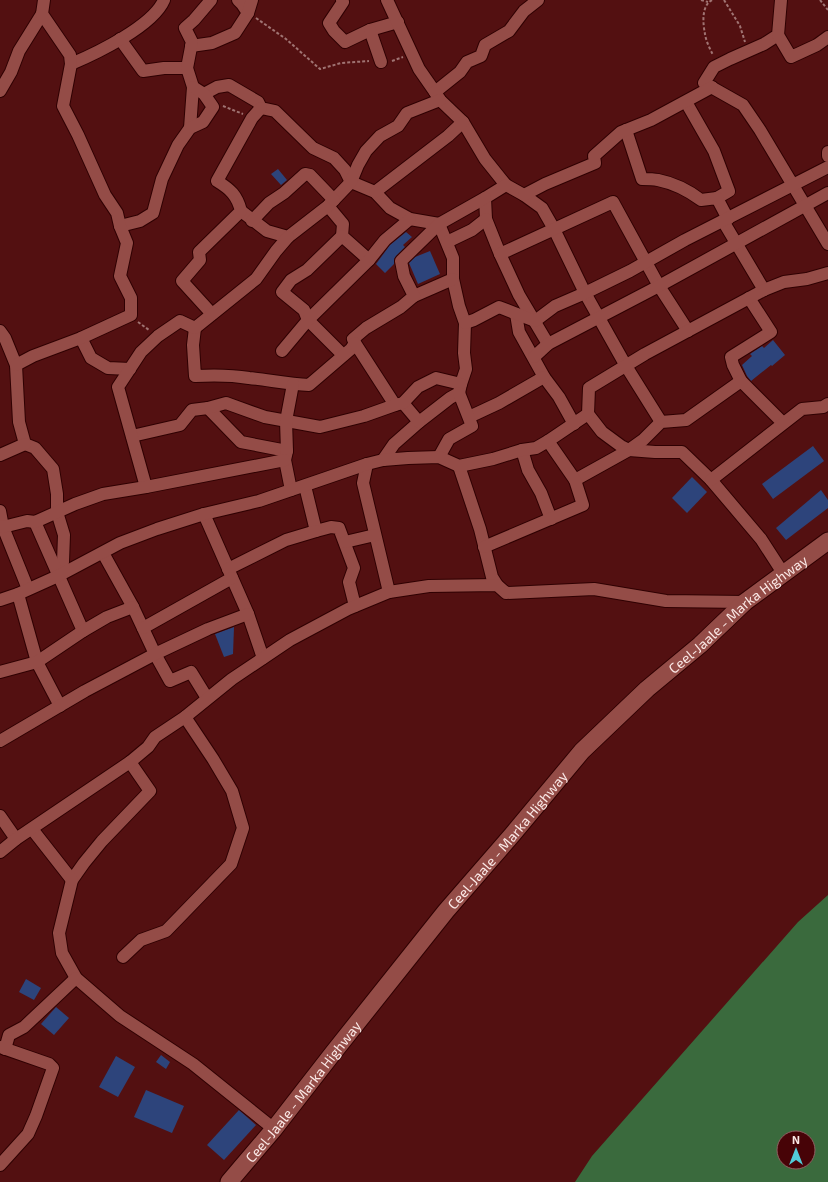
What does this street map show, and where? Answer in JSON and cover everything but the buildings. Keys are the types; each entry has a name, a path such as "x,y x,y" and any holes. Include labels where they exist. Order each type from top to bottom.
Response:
{"street":[{"path":"0,91 11,72 19,51 42,14 44,0"},
{"path":"71,64 92,55 147,21 164,0"},
{"path":"190,128 193,87 187,68 192,42 185,28 194,20 210,0"},
{"path":"238,0 248,13"},
{"path":"191,46 212,43 235,33 248,13 252,0"},
{"path":"342,0 343,2 329,24 344,42 370,30 398,22"},
{"path":"387,0 411,54 419,69 438,96 463,122 485,159 506,185 524,195 542,208 554,229 585,293 626,366 660,422"},
{"path":"355,343 343,356 308,385 248,377 215,375 195,376 193,345 195,328 256,279 276,251 288,238 331,203 351,182 366,150 380,136 398,126 407,113 438,96 467,62 481,56 485,45 509,31 524,10 538,0"},
{"path":"781,0 778,36 791,57 817,45 828,37"},
{"path":"16,365 33,356 81,338 131,315 131,298 120,276 127,243 116,213 105,195 64,106 71,64 70,55 42,14"},
{"path":"370,30 381,62"},
{"path":"778,36 714,67 704,83 743,106 760,130 828,244"},
{"path":"120,39 142,71 164,68 187,68"},
{"path":"204,94 217,87 229,85 258,102 261,108"},
{"path":"120,226 140,221 152,213 162,179 178,145 190,128 203,122 214,106 204,94 193,87"},
{"path":"524,195 545,184 595,163 594,156 621,132 651,120 712,87"},
{"path":"626,130 642,179 658,180 669,183 691,192 701,200 717,198 729,191 714,151 686,102"},
{"path":"261,108 252,118 217,181 236,197 239,202 240,211 267,231 288,238"},
{"path":"261,108 275,111 313,148 334,158 344,170 351,182 375,192 390,208 410,219 439,224"},
{"path":"375,192 448,136 463,122"},
{"path":"535,321 555,306 585,293 646,262 685,240 828,167"},
{"path":"252,220 269,202 284,194 305,174 310,175 331,203 343,224 342,236 307,270 292,280 282,292 304,310 308,320 343,356"},
{"path":"414,296 404,276 401,261 439,224 506,185"},
{"path":"534,357 548,344 660,286 828,193"},
{"path":"485,198 486,219 500,254 519,295 548,344"},
{"path":"717,198 736,243 764,290"},
{"path":"500,254 613,202 646,262 688,331"},
{"path":"212,314 182,281 200,260 199,252 240,211"},
{"path":"282,351 308,320 369,260 385,240 410,219"},
{"path":"447,242 472,230 486,219"},
{"path":"383,460 394,444 460,388 466,369 464,353 465,323 459,306 453,279 453,258 439,224"},
{"path":"342,236 369,260"},
{"path":"783,573 761,539 711,480 682,452 629,450 602,432 588,414 589,388 645,354 764,290 784,282 807,279 828,273"},
{"path":"419,422 399,404 353,339 366,328 401,307 414,296 453,279"},
{"path":"749,298 771,332 731,357 741,381 784,423"},
{"path":"465,323 499,307 535,321"},
{"path":"516,314 519,332 544,377 559,397 574,424"},
{"path":"146,487 118,386 141,352 158,336 180,321 195,328"},
{"path":"0,331 5,338 16,365 18,422 25,444"},
{"path":"81,338 91,358 108,368 130,369"},
{"path":"469,417 499,403 544,377"},
{"path":"132,436 180,425 192,410 208,408 226,403 266,417 320,427 364,416 399,404 418,387 436,378 460,388"},
{"path":"575,480 644,440 660,422 686,420 741,381"},
{"path":"291,490 286,456 286,421 293,384"},
{"path":"439,457 449,438 472,426 460,388"},
{"path":"711,480 802,409 823,407 828,404"},
{"path":"208,408 241,442 286,456"},
{"path":"0,600 23,592 58,576 120,543 204,514 259,501 367,464 383,460 439,457 459,466 493,459 522,450 536,448 588,414"},
{"path":"484,547 583,504 575,480 548,441"},
{"path":"0,455 25,444 35,448 53,469 57,494 57,512 64,535 64,562 58,576"},
{"path":"522,450 528,470 541,493 551,519"},
{"path":"1,526 28,521 35,522 103,494 146,487 286,456"},
{"path":"367,464 363,483 390,592"},
{"path":"459,466 480,529 492,577 497,585 506,593 594,589 666,600 745,602"},
{"path":"305,486 316,531"},
{"path":"0,511 1,526 23,592 37,662 60,706"},
{"path":"204,514 248,614 263,658"},
{"path":"35,522 83,630"},
{"path":"143,628 230,573 286,540 331,527 339,528 354,568 349,582 355,606"},
{"path":"345,542 375,535"},
{"name":"Ceel-Jaale - Marka Highway","path":"230,1182 274,1129 446,911 582,751 647,688 700,645 745,602 828,541"},
{"path":"103,552 133,607 155,654 170,681 191,672 207,698"},
{"path":"0,852 16,839 130,762 148,747 155,737 185,717 232,679 290,640 355,606 390,592 429,586 497,585"},
{"path":"0,672 37,662 83,630 107,617 133,607"},
{"path":"0,741 85,691 155,654 208,629 248,614"},
{"path":"123,957 141,940 166,931 231,864 243,828 232,791 185,717"},
{"path":"130,762 150,792 102,841 84,862 72,880 59,933 62,953 76,978 120,1016 193,1064 274,1129"},
{"path":"0,816 16,839"},
{"path":"32,829 72,880"},
{"path":"0,1165 28,1134 53,1068 48,1064 3,1048 9,1035 24,1028 76,978"}],"path":[{"path":"701,0 708,2"},
{"path":"712,0 704,7 705,36 718,65"},
{"path":"724,0 740,26 747,50"},
{"path":"820,0 828,10"},
{"path":"248,13 286,39 320,69 341,63 388,62 411,54"},
{"path":"214,106 223,106 252,118"},
{"path":"131,315 158,336"}],"shaded area":[{"path":"828,895 828,1182 575,1182 592,1156 798,922"}]}
